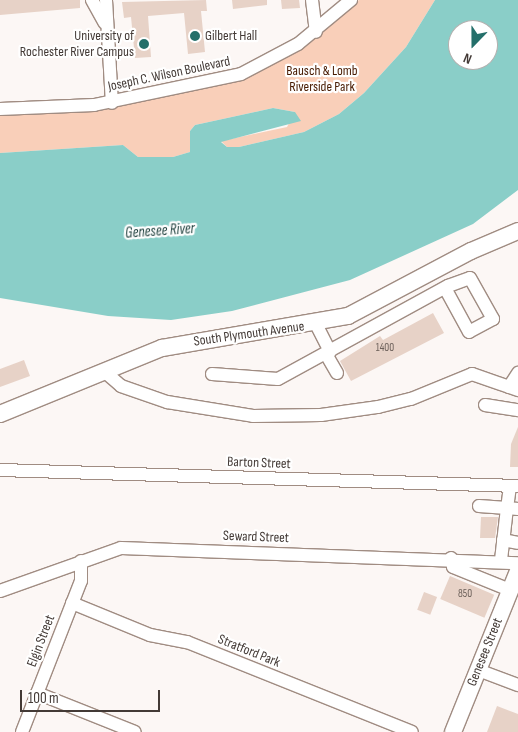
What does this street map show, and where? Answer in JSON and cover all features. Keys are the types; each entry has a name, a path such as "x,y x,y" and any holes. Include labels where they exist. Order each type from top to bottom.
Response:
{"main road":[{"name":"South Plymouth Avenue","path":"0,414 178,344 316,324 364,310 439,269 493,242 518,232"},
{"name":"South Plymouth Avenue","path":"493,242 518,240"},
{"name":"Genesee Street","path":"453,732 518,571"}],"street":[{"path":"92,0 105,23"},
{"path":"106,0 105,23 112,102"},
{"path":"312,0 316,32"},
{"name":"Joseph C. Wilson Boulevard","path":"0,109 112,102 241,74 316,32 351,0"},
{"path":"212,374 274,380 328,353 447,287 439,269"},
{"path":"316,324 337,373"},
{"path":"105,372 121,386 167,402 253,416 316,415 378,407 411,399 472,374 514,388 518,373"},
{"path":"485,406 518,410"},
{"name":"Barton Street","path":"0,470 514,486"},
{"path":"501,560 513,540 514,486"},
{"path":"480,506 513,509"},
{"name":"Seward Street","path":"0,591 121,548 451,558 501,560 518,563"},
{"path":"451,558 453,567 510,590"},
{"path":"476,559 476,576"},
{"name":"Elgin Street","path":"22,732 83,573 81,561"},
{"name":"Stratford Park","path":"72,603 150,635 188,642 412,732"},
{"path":"478,670 518,685"},
{"path":"37,693 135,732"}],"green space":[{"name":"Bausch & Lomb Riverside Park","path":"359,0 435,0 406,47 364,93 339,114 304,132 239,147 227,147 221,141 287,127 295,112 273,108 195,125 190,131 190,152 173,157 138,157 123,145 0,153 0,114 80,112 239,80 294,53"}],"water":[{"name":"Genesee River","path":"435,0 518,0 518,190 473,224 350,280 232,311 171,320 108,316 0,298 0,153 123,145 138,157 173,157 190,152 190,131 195,125 273,108 295,112 301,121 221,142 227,147 239,147 304,132 339,114 364,93 406,47"}],"building":[{"path":"0,0 80,0 80,8 0,15"},
{"name":"Gilbert Hall","path":"206,0 207,11 201,11 205,52 188,54 184,13 148,16 151,57 135,58 131,17 124,18 122,2"},
{"path":"232,0 267,0 267,5 233,9"},
{"path":"281,0 299,0 300,8 282,9"},
{"path":"433,313 444,333 351,381 340,361 380,336 383,340"},
{"path":"24,360 30,376 0,387 0,369"},
{"path":"518,427 518,467 510,467 511,444"},
{"path":"481,517 498,517 495,538 480,538"},
{"path":"450,576 494,595 484,618 440,599"},
{"path":"424,592 437,597 430,615 417,610"},
{"path":"497,706 518,714 518,732 487,732"}],"place":[{"name":"Gilbert Hall","path":"195,36"},
{"name":"University of Rochester River Campus","path":"144,44"}]}
